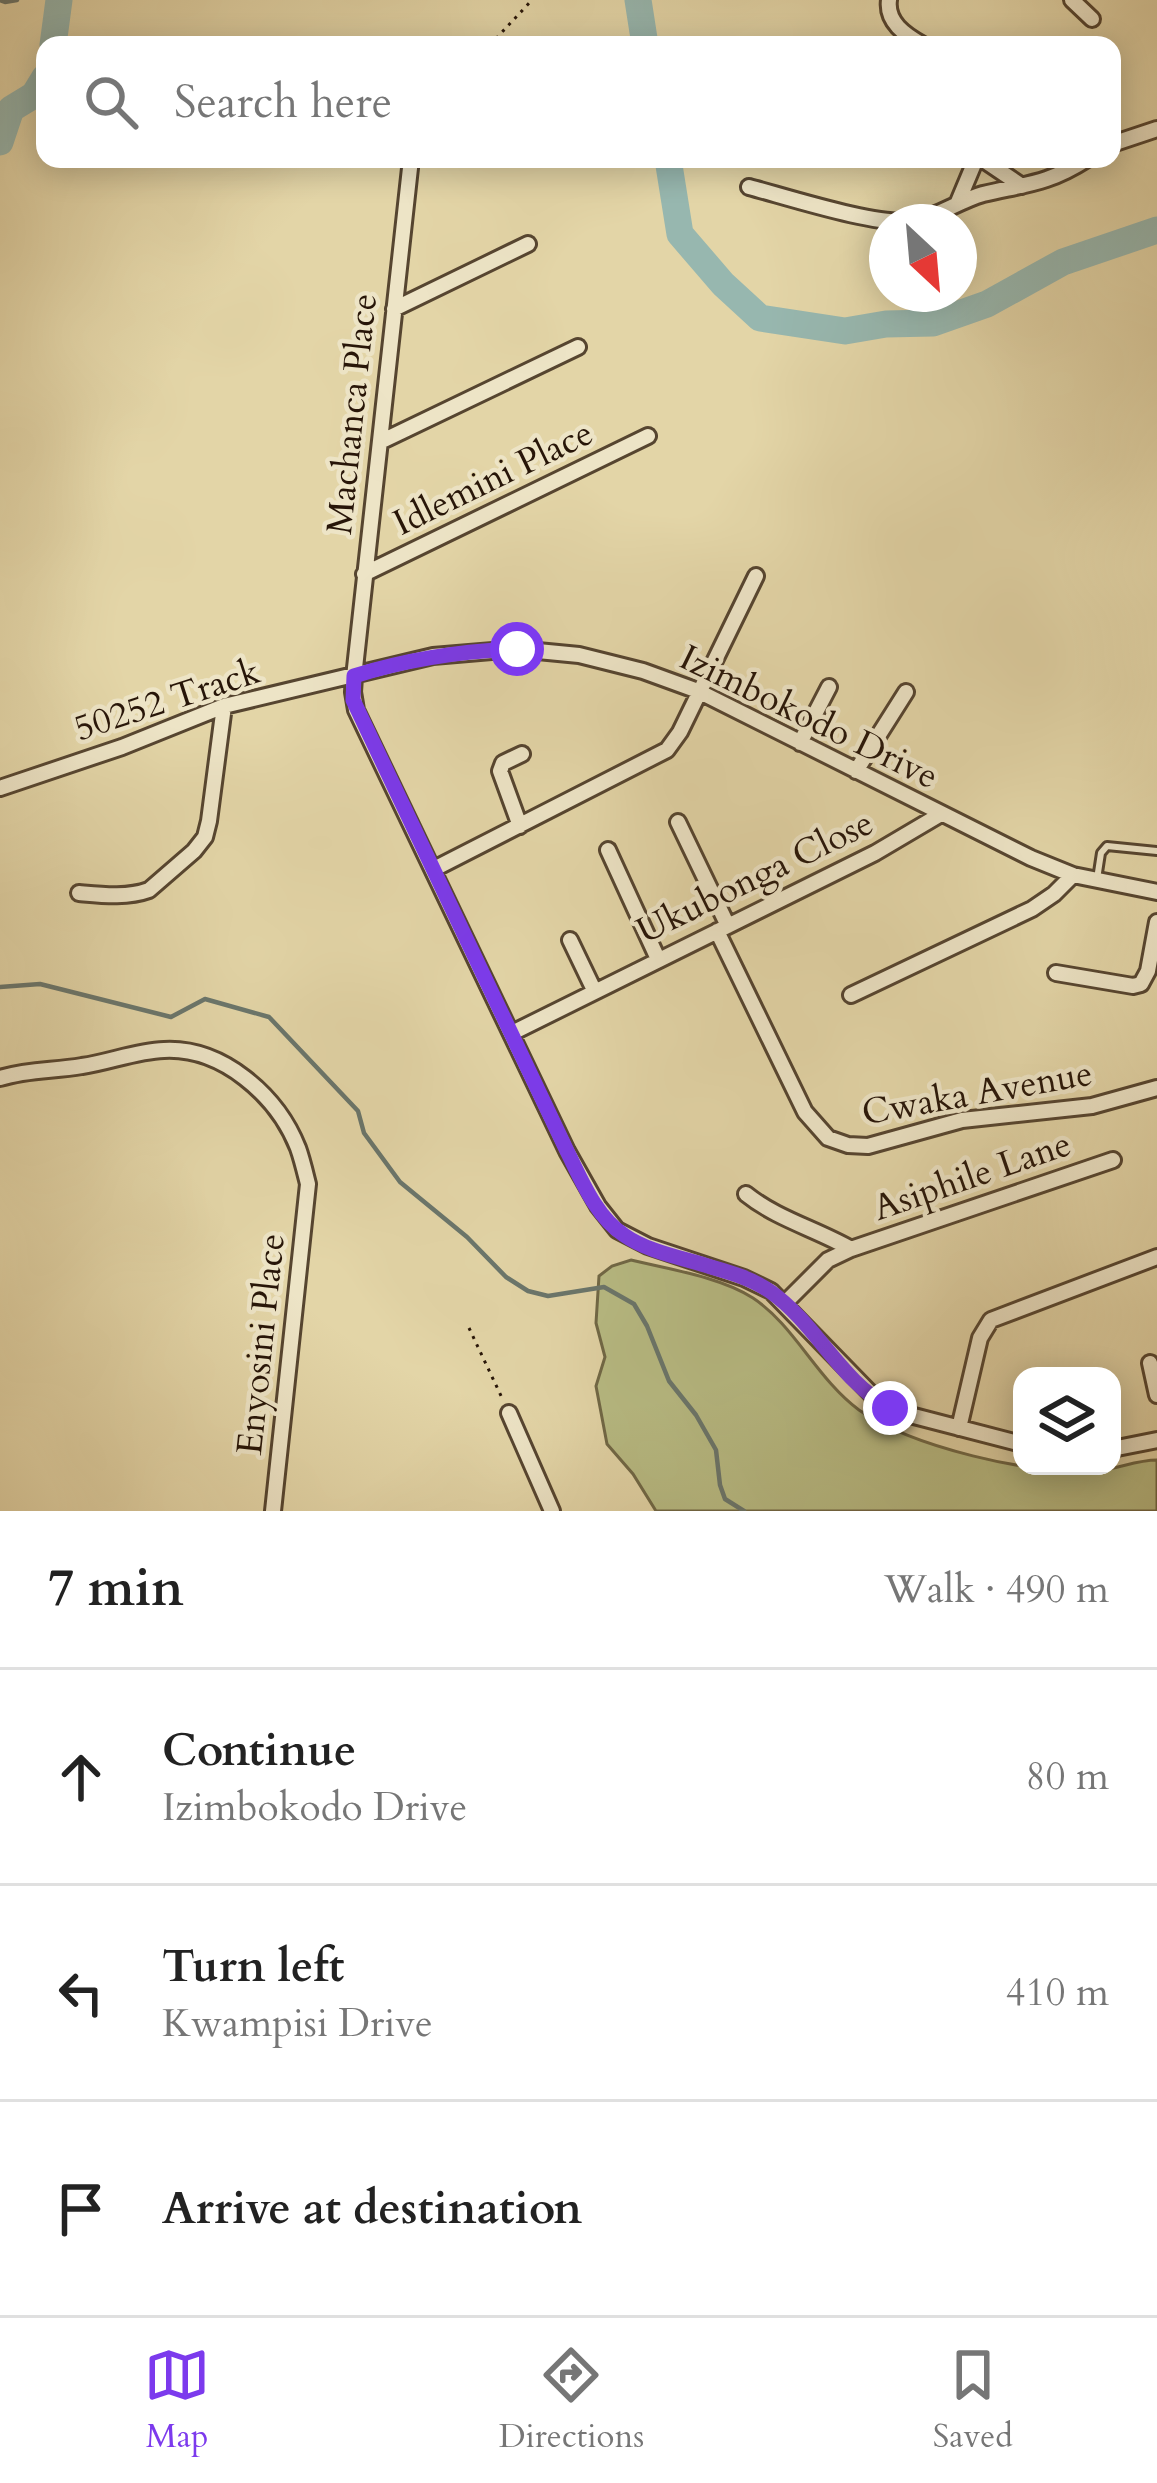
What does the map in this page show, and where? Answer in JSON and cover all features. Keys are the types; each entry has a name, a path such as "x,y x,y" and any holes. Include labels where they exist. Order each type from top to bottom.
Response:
{"street":[{"path":"889,0 893,21 909,36"},
{"path":"1072,0 1092,19"},
{"path":"1121,140 1157,129"},
{"name":"Machanca Place","path":"410,168 352,692 356,710 584,1185 617,1230 647,1246 759,1284 784,1303 879,1402 910,1415 1013,1442"},
{"path":"958,202 975,168"},
{"path":"993,168 1022,186"},
{"path":"749,187 895,222 913,221 958,202 1053,178 1071,168"},
{"path":"394,309 528,244"},
{"path":"380,442 578,347"},
{"name":"Idlemini Place","path":"364,574 648,436"},
{"path":"434,869 667,750 756,576"},
{"name":"Izimbokodo Drive","path":"354,676 433,656 517,649 608,661 698,691 1031,859 1073,875 1157,892"},
{"name":"50252 Track","path":"0,788 139,741 224,706 354,676"},
{"path":"800,743 829,687"},
{"path":"856,771 906,692"},
{"path":"80,893 149,890 201,844 209,821 224,706"},
{"path":"520,826 500,771 503,763 522,754"},
{"name":"Ukubonga Close","path":"512,1033 875,853 941,814"},
{"path":"678,822 722,928"},
{"path":"608,850 658,959"},
{"path":"851,995 1021,915 1073,875"},
{"path":"1056,973 1141,984 1147,977 1157,922"},
{"name":"Cwaka Avenue","path":"722,928 805,1112 820,1131 838,1142 868,1146 962,1120 1092,1106 1157,1088"},
{"path":"570,940 594,990"},
{"name":"Enyosini Place","path":"0,1078 160,1050 191,1051 209,1056 249,1082 271,1104 298,1149 308,1184 273,1511"},
{"name":"Asiphile Lane","path":"784,1303 828,1261 850,1249 1113,1160"},
{"name":"Asiphile Lane","path":"746,1193 778,1216 850,1249"},
{"path":"959,1428 980,1338 991,1320 1157,1257"},
{"path":"1150,1363 1157,1394"},
{"path":"508,1413 552,1511"},
{"path":"1121,1447 1157,1440"}],"lane":[{"path":"1097,879 1107,846 1157,851"}],"path":[{"path":"498,36 532,0"},
{"path":"469,1328 508,1413"}],"green space":[{"path":"631,1260 740,1291 768,1309 859,1410 940,1447 1013,1464 1013,1475 1121,1475 1121,1467 1157,1460 1157,1511 656,1511 607,1444 596,1386 605,1357 596,1323 599,1276"}],"waterway":[{"path":"0,0 17,0"},
{"path":"54,36 59,0"},
{"path":"638,0 644,36"},
{"path":"0,142 11,109 36,92"},
{"path":"669,168 680,234 723,284 760,318 845,331 933,323 987,304 1063,262 1157,230"},
{"path":"0,987 40,984 171,1017 205,999 269,1017 358,1111 364,1133 400,1182 467,1237 506,1277 528,1291 548,1296 604,1287 634,1304 669,1381 716,1450 725,1499 744,1511"}],"route":[{"path":"517,649 433,656 377,669 354,676 352,692 356,710 567,1151 598,1206 626,1237 759,1284 784,1303 868,1393 890,1408"}]}
